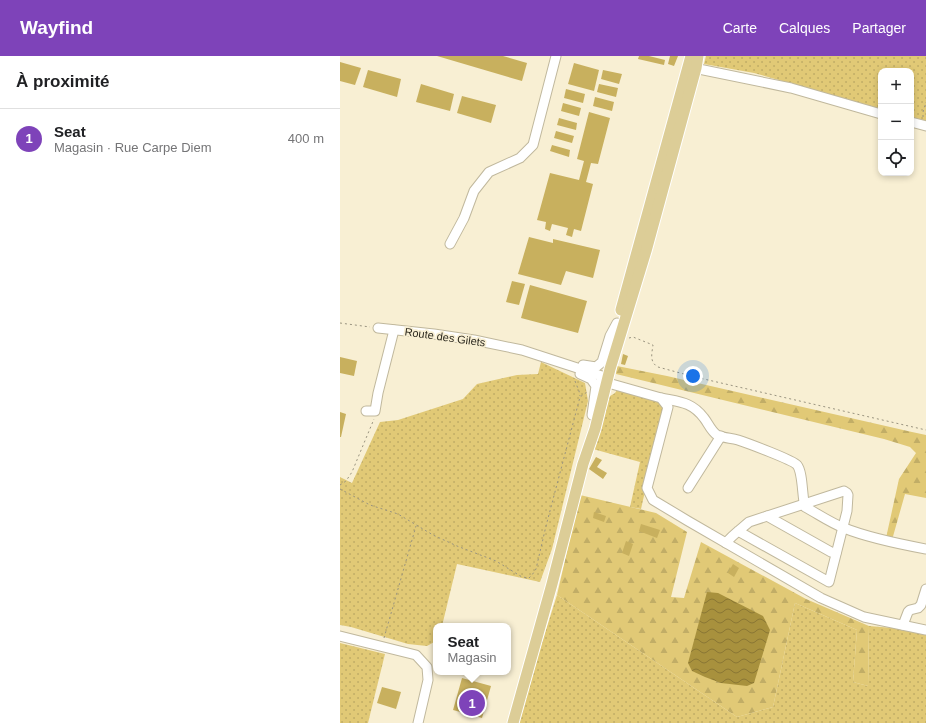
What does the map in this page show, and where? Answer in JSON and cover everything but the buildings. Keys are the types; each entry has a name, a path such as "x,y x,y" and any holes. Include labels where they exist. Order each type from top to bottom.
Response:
{"main road":[{"path":"513,723 552,584 583,464 595,428 603,382 617,323 691,63 698,56"},
{"path":"583,464 592,415 603,382 610,369 646,251 691,63"}],"street":[{"path":"450,244 464,218 474,191 489,172 520,158 533,145 556,56"},
{"path":"691,63 791,88 878,113"},
{"path":"914,123 925,125"},
{"name":"Route des Gilets","path":"548,359 596,367 602,362 610,336 617,323"},
{"name":"Route des Gilets","path":"378,328 474,340 522,350 603,382"},
{"path":"371,411 378,393 394,330"},
{"name":"Route des Gilets","path":"548,359 590,379 596,386 603,382"},
{"path":"603,382 681,402 695,408 717,434 760,448 796,464 801,471 805,507 843,528 896,543 926,549"},
{"path":"661,398 668,407 647,488 653,500 821,598 864,617 926,630"},
{"path":"688,488 721,436"},
{"path":"726,543 730,537 749,522 844,491 848,495 847,512 828,582 738,531"},
{"path":"767,516 831,552 836,553"},
{"path":"903,625 908,612 918,608 921,605 926,589"},
{"path":"340,636 416,655 427,667 428,680 418,723"}],"path":[{"path":"925,125 923,112 926,102"},
{"path":"340,323 378,328"},
{"path":"628,338 632,337 653,345 652,361 654,365 658,367 860,416 926,430"},
{"path":"340,489 370,505 398,514 457,546 496,561 522,577 529,578 536,570 580,397 603,382"},
{"path":"340,485 346,481 352,472 374,419 371,411"},
{"path":"382,646 416,525"}],"green space":[{"path":"706,56 926,56 926,122 914,119 914,68 878,68 878,108 754,73 704,64"},
{"path":"541,362 585,383 588,401 552,549 540,582 457,564 443,623 433,623 433,643 427,646 408,644 340,625 340,477 352,483 380,422 398,420 463,399 477,384 517,375 538,374"},
{"path":"617,366 926,435 926,498 905,494 892,540 886,538 899,479 916,453 910,447 884,439 616,374"},
{"path":"617,390 657,401 664,407 641,509 630,507 640,462 593,449 607,398"},
{"path":"580,495 656,513 687,532 671,597 684,598 701,542 806,599 869,626 868,686 853,682 857,630 795,603 773,707 737,717 557,595"},
{"path":"557,595 737,717 773,707 795,603 857,630 853,682 868,686 869,626 905,629 926,634 926,723 519,723 527,690"},
{"path":"340,643 385,654 368,723 340,723"}],"water":[{"path":"707,592 718,593 763,616 770,630 754,683 747,686 721,683 692,671 688,663"}],"place":[{"name":"Seat","path":"472,703"}]}
